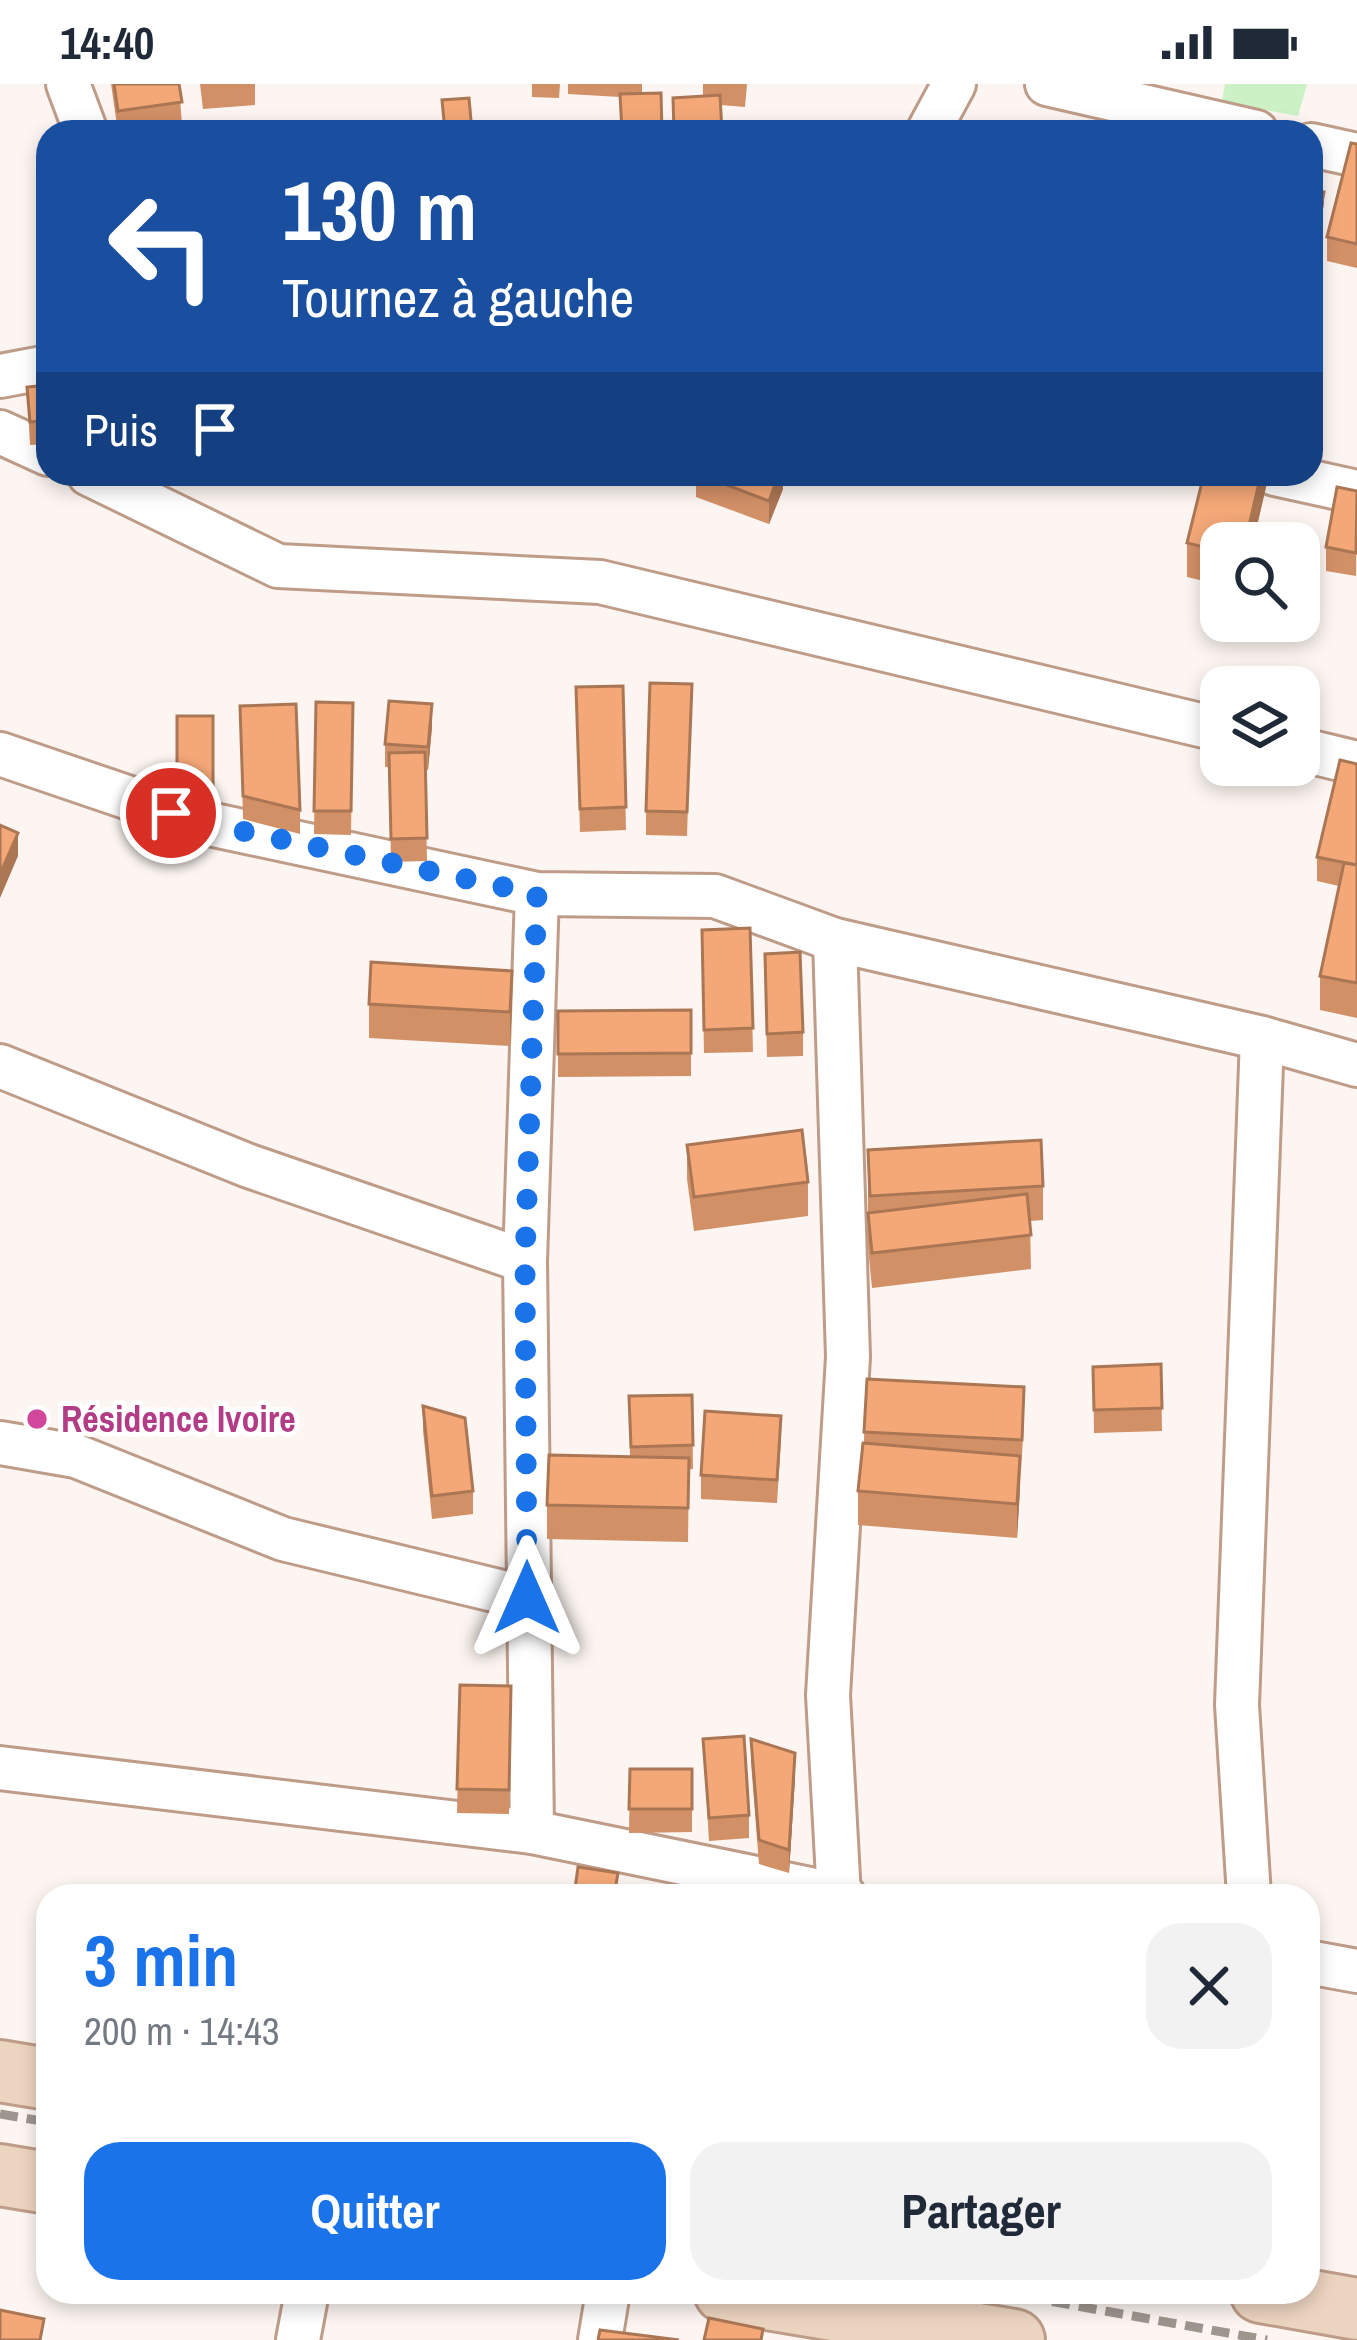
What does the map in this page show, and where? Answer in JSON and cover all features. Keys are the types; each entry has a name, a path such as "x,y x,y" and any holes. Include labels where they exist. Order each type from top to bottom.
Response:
{"main road":[{"path":"0,2071 36,2078"},
{"path":"0,2175 36,2181"},
{"path":"797,2304 1014,2340"}],"street":[{"path":"68,84 82,120"},
{"path":"934,120 954,84"},
{"path":"1047,84 1204,120"},
{"path":"1323,148 1357,155"},
{"path":"0,376 36,369"},
{"path":"0,432 36,448"},
{"path":"1323,485 1357,493"},
{"path":"114,486 278,566 600,582 1200,725"},
{"path":"0,754 200,822 537,894 715,896 835,940 1262,1038 1357,1065"},
{"path":"1320,754 1357,763"},
{"path":"532,1832 525,1261 537,894"},
{"path":"835,940 848,1357 828,1696 839,1884"},
{"path":"1248,1884 1237,1705 1262,1038"},
{"path":"0,1066 249,1166 525,1261"},
{"path":"0,1443 76,1456 283,1539 527,1598"},
{"path":"0,1768 532,1832 782,1884"},
{"path":"1320,1964 1357,1971"},
{"path":"298,2340 305,2304"},
{"path":"600,2340 606,2304"}],"green space":[{"path":"1225,84 1307,84 1298,116 1222,102"}],"building":[{"path":"114,84 179,84 182,102 118,111"},
{"path":"661,93 662,120 621,120 620,94"},
{"path":"720,95 721,120 674,120 673,98"},
{"path":"469,98 471,120 444,120 442,100"},
{"path":"1351,143 1357,144 1357,244 1327,237"},
{"path":"36,386 36,421 30,422 27,387"},
{"path":"730,486 775,486 769,501"},
{"path":"1201,486 1258,486 1250,522 1200,522 1200,546 1187,543"},
{"path":"1337,487 1357,491 1356,553 1326,547"},
{"path":"650,683 692,684 687,812 646,811"},
{"path":"623,686 626,807 580,809 576,687"},
{"path":"389,701 432,704 428,747 385,744"},
{"path":"316,702 353,703 351,811 314,811"},
{"path":"296,704 300,810 243,796 240,706"},
{"path":"177,716 213,716 213,789 177,790"},
{"path":"425,752 427,838 391,839 389,753"},
{"path":"1340,760 1357,764 1357,865 1317,857"},
{"path":"0,825 18,833 0,874"},
{"path":"1344,863 1357,865 1357,983 1320,976"},
{"path":"750,928 753,1028 704,1030 702,930"},
{"path":"800,952 803,1032 767,1034 765,954"},
{"path":"371,962 512,971 510,1012 369,1004"},
{"path":"691,1010 691,1053 558,1054 558,1011"},
{"path":"802,1130 808,1182 694,1197 687,1145"},
{"path":"1041,1140 1043,1186 870,1196 868,1150"},
{"path":"1027,1194 1031,1235 872,1253 868,1213"},
{"path":"1161,1364 1162,1408 1094,1410 1093,1367"},
{"path":"867,1379 1024,1387 1022,1440 864,1432"},
{"path":"692,1395 693,1445 631,1447 629,1396"},
{"path":"423,1406 465,1418 473,1491 432,1496"},
{"path":"705,1411 781,1416 777,1480 701,1475"},
{"path":"863,1443 1020,1456 1017,1504 858,1491"},
{"path":"549,1455 689,1458 688,1508 547,1505"},
{"path":"460,1685 511,1686 509,1790 457,1789"},
{"path":"744,1736 749,1815 709,1818 703,1739"},
{"path":"751,1739 795,1753 789,1850 759,1840"},
{"path":"630,1769 692,1769 692,1809 629,1809"},
{"path":"578,1867 618,1873 616,1884 576,1884"},
{"path":"0,2310 44,2319 40,2340 0,2340"},
{"path":"709,2318 763,2329 761,2340 704,2340"},
{"path":"600,2330 679,2340 598,2340"}],"railway":[{"path":"0,2114 36,2120"},
{"path":"1066,2304 1267,2340"}],"place":[{"name":"Résidence Ivoire","path":"37,1419"}],"route":[{"path":"171,813 537,894 525,1261 527,1598"}]}
